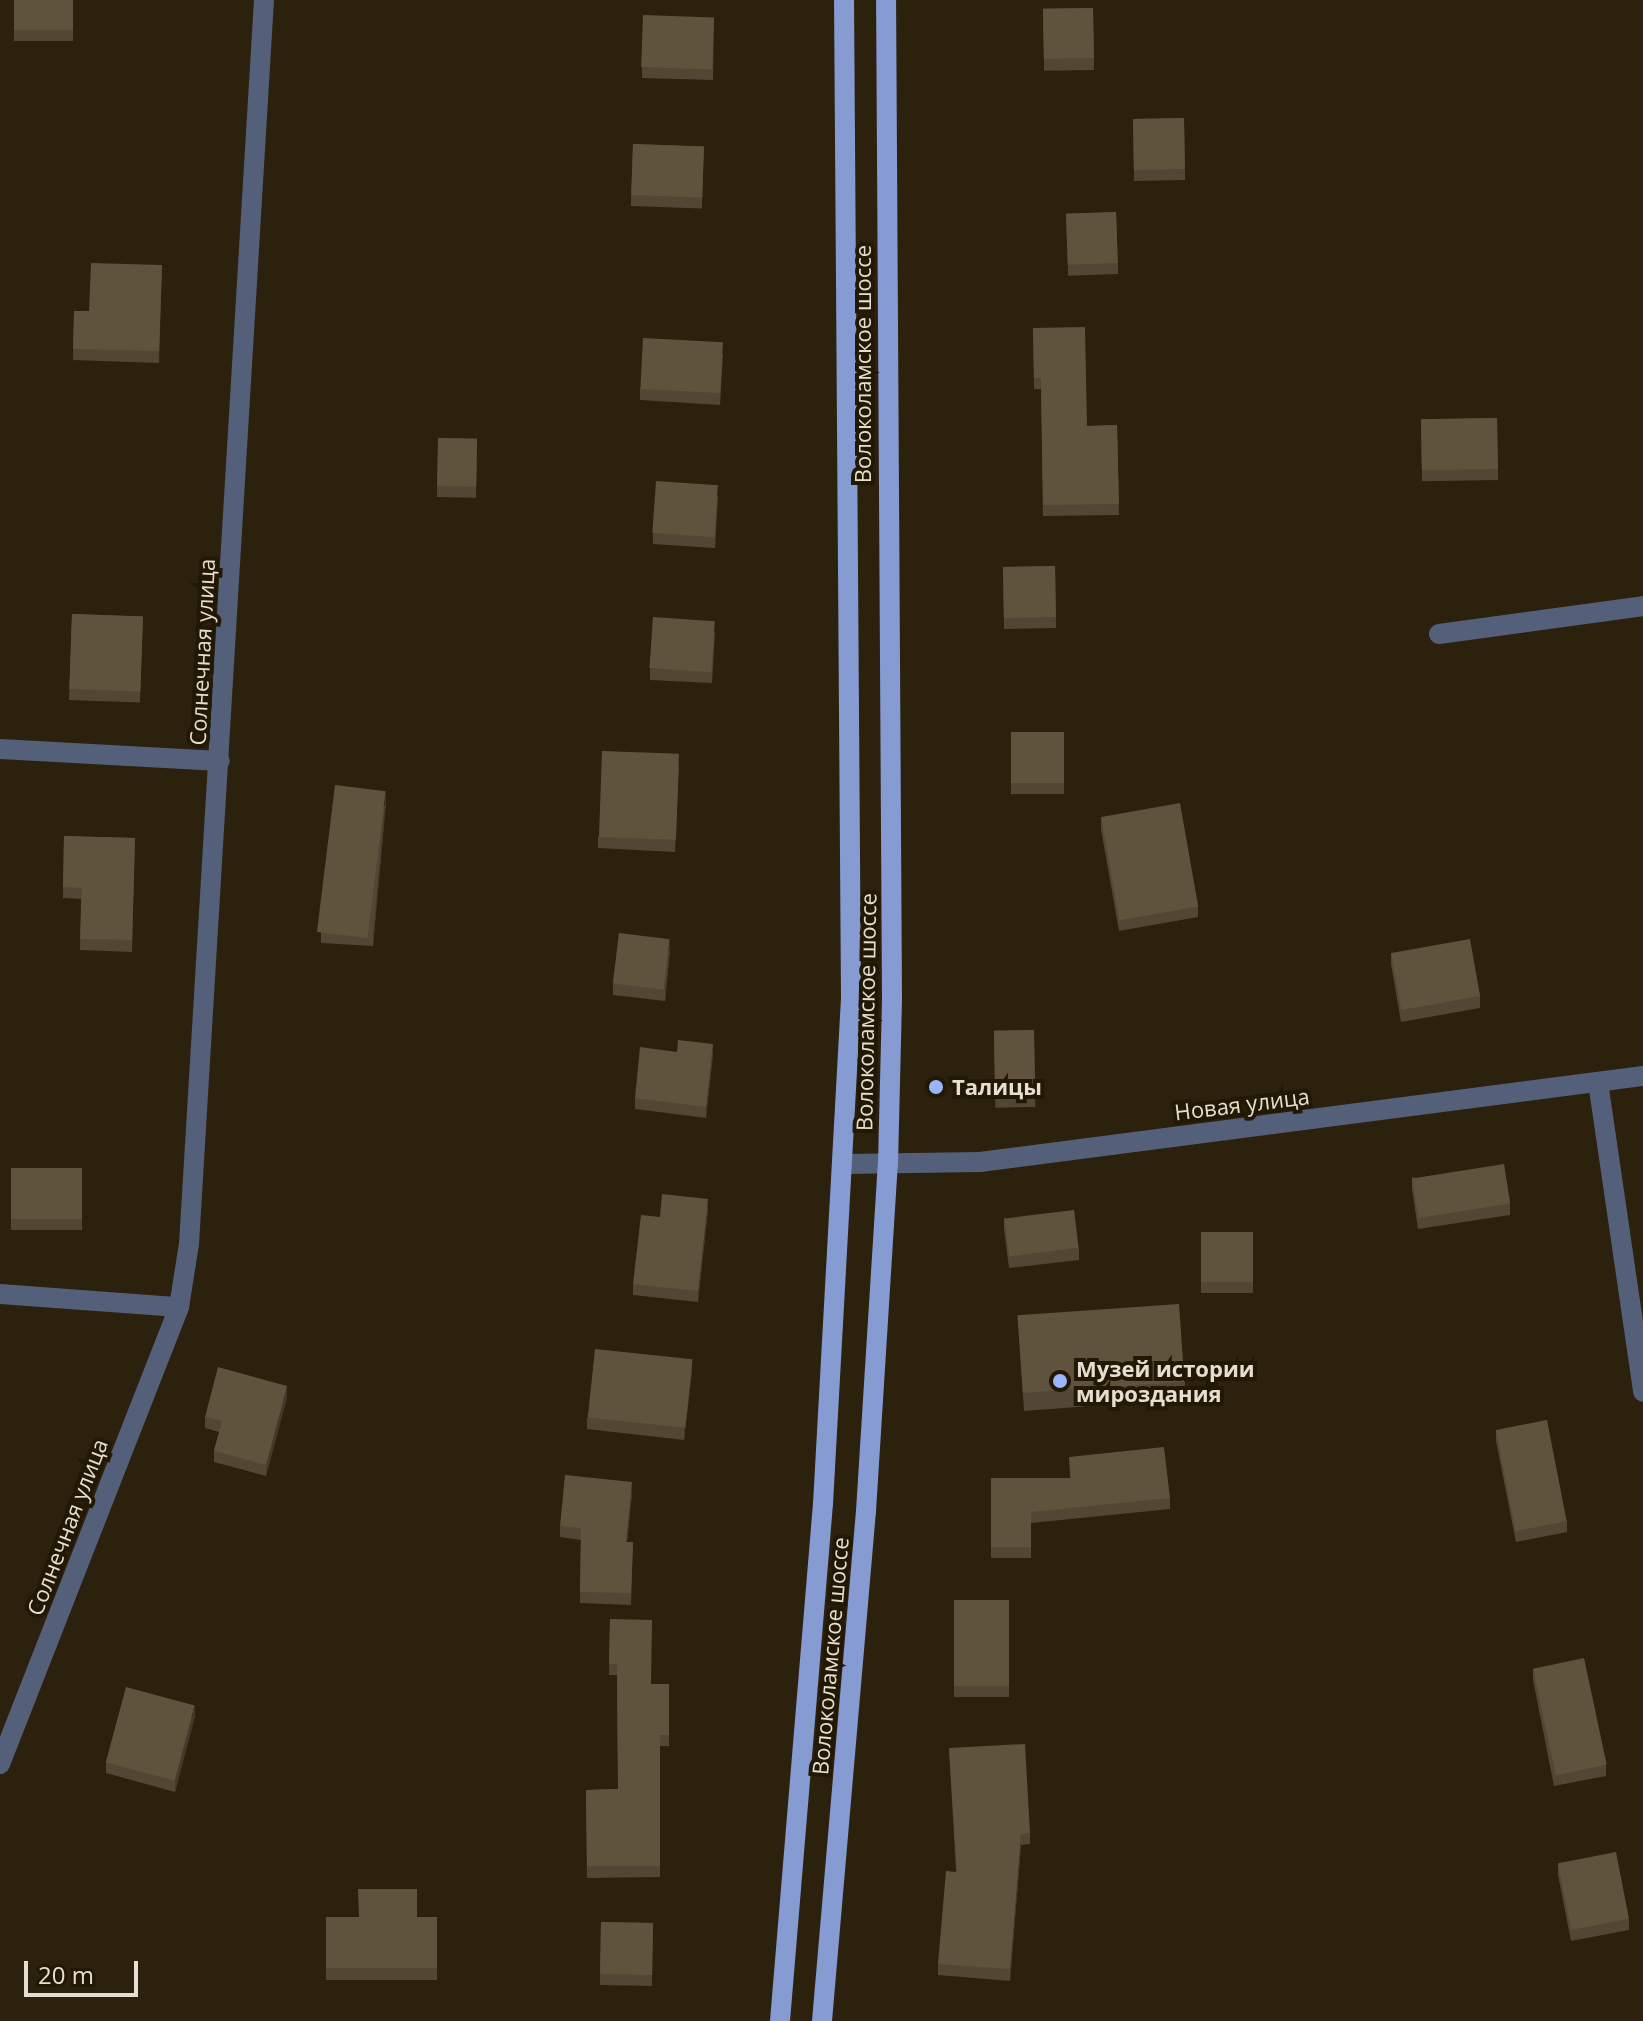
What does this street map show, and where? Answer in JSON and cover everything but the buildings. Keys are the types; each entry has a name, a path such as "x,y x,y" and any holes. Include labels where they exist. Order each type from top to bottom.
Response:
{"main road":[{"name":"Волоколамское шоссе","path":"780,2021 823,1504 845,1164 851,825 844,0"},
{"name":"Волоколамское шоссе","path":"822,2021 866,1511 888,1164 892,983 886,0"}],"street":[{"name":"Солнечная улица","path":"0,1764 179,1307 189,1244 264,0"},
{"path":"1439,634 1643,606"},
{"path":"0,749 220,761"},
{"name":"Новая улица","path":"845,1164 980,1162 1643,1076"},
{"path":"1598,1082 1643,1392"},
{"path":"0,1294 179,1307"}],"place":[{"name":"Талицы","path":"936,1087"},
{"name":"Музей истории мироздания","path":"1060,1381"}]}
